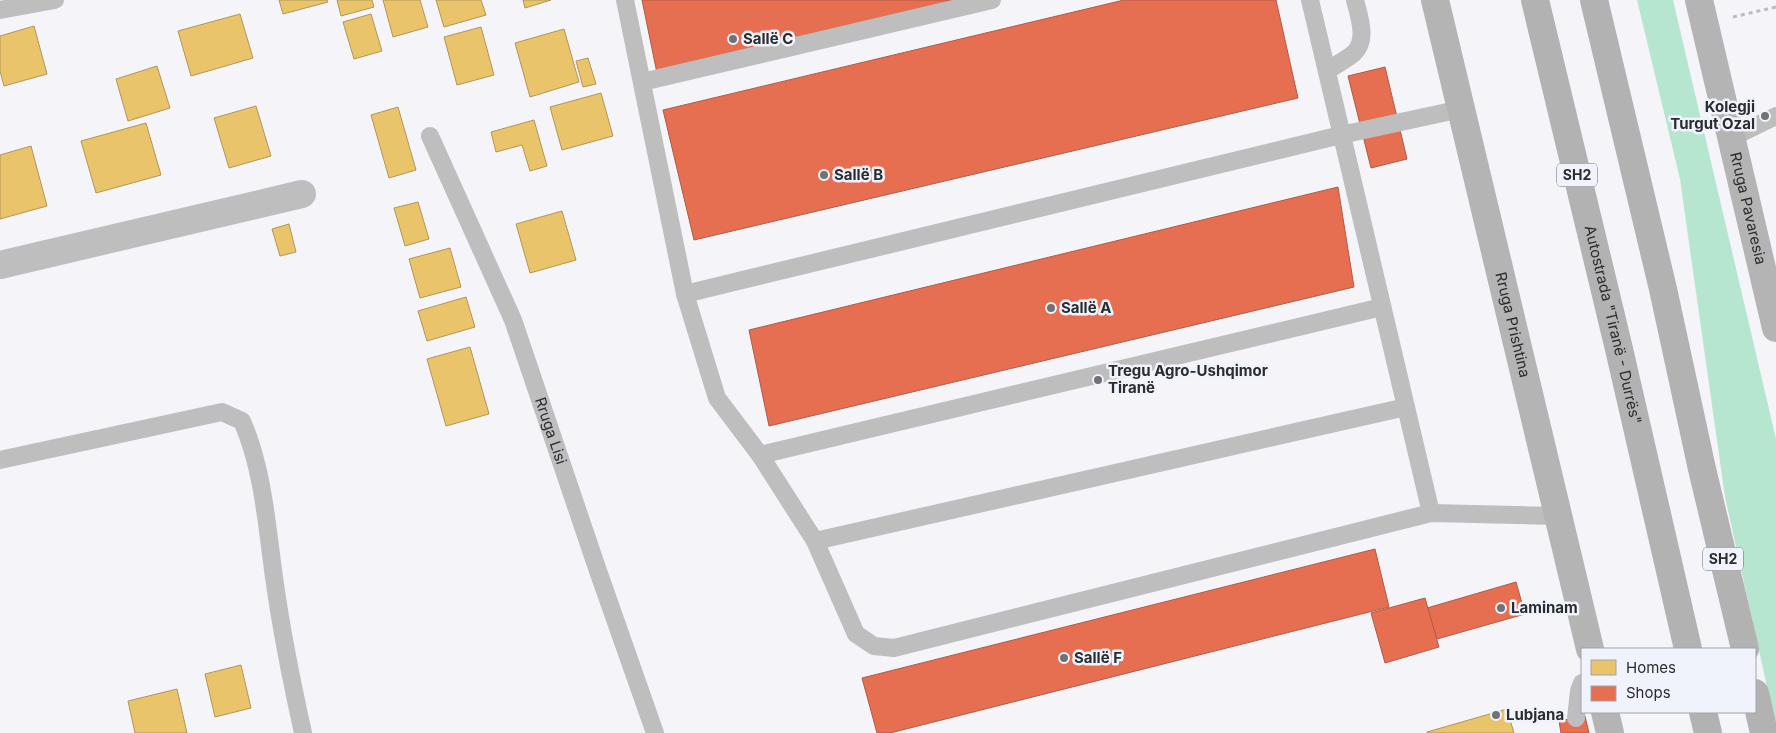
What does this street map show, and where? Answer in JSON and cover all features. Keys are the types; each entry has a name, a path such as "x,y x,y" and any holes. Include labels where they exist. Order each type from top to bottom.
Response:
{"highway":[{"name":"Autostrada \"Tiranë - Durrës\"","path":"1535,0 1617,340 1688,648"},
{"name":"SH2","path":"1594,0 1663,289 1702,468 1745,648"},
{"path":"1756,697 1764,733"},
{"path":"1703,713 1708,733"}],"main road":[{"name":"Rruga Prishtina","path":"1435,0 1590,648"},
{"name":"Rruga Pavaresia","path":"1702,12 1776,328"},
{"path":"1605,713 1610,733"}],"street":[{"path":"0,265 302,194"}],"lane":[{"path":"0,10 55,0"},
{"path":"625,0 685,294 717,398 760,455 815,541 856,634 874,646 894,648 1431,513 1558,516"},
{"path":"642,82 992,0"},
{"path":"1310,0 1431,513"},
{"path":"1327,71 1354,52 1361,40 1361,25 1355,0"},
{"path":"685,294 1342,135 1461,109"},
{"path":"1732,138 1776,116"},
{"name":"Rruga Lisi","path":"430,136 514,320 654,733"},
{"path":"760,455 1382,307"},
{"path":"815,541 1406,408"},
{"path":"0,460 222,412 242,421 252,443 262,492 283,641 303,733"},
{"path":"1576,718 1581,686"}],"path":[{"path":"1702,12 1776,7"}],"green space":[{"path":"1637,0 1673,0 1776,439 1776,727 1725,497 1680,179"}],"building: Homes":[{"path":"279,0 327,0 328,2 283,14"},
{"path":"337,0 372,0 374,7 341,16"},
{"path":"383,0 420,0 428,27 393,37"},
{"path":"436,0 481,0 486,15 444,27"},
{"path":"523,0 551,0 525,8"},
{"path":"240,14 253,58 191,76 178,31"},
{"path":"371,14 382,51 354,59 343,22"},
{"path":"34,26 47,74 4,86 0,71 0,36"},
{"path":"481,27 494,75 457,85 444,37"},
{"path":"564,29 579,82 530,97 515,43"},
{"path":"588,58 596,84 583,87 576,61"},
{"path":"157,66 170,108 128,121 116,79"},
{"path":"601,93 613,136 562,150 550,107"},
{"path":"256,106 271,156 229,168 214,118"},
{"path":"398,107 416,170 389,178 371,115"},
{"path":"534,120 547,166 530,171 522,145 496,152 491,132"},
{"path":"146,123 161,175 96,193 81,141"},
{"path":"31,146 47,206 0,219 0,155"},
{"path":"418,202 429,239 405,246 394,208"},
{"path":"562,211 576,260 530,273 516,224"},
{"path":"289,224 296,252 280,256 272,229"},
{"path":"450,248 461,287 420,298 409,259"},
{"path":"466,297 475,327 427,341 418,311"},
{"path":"470,347 489,414 446,426 427,359"},
{"path":"241,665 251,708 215,717 205,674"},
{"path":"177,689 187,733 135,733 128,701"},
{"name":"Lubjana","path":"1507,709 1514,733 1427,733 1427,732"}],"building: Shops":[{"name":"Sallë C","path":"642,0 974,0 658,78"},
{"name":"Sallë B","path":"1124,0 1276,0 1298,98 694,240 663,110"},
{"path":"1385,67 1407,159 1371,168 1348,76"},
{"name":"Sallë A","path":"1338,187 1354,287 769,426 749,330"},
{"name":"Sallë F","path":"1375,549 1389,607 890,733 877,733 862,678"},
{"path":"1516,582 1525,614 1437,639 1427,608"},
{"path":"1425,598 1439,647 1385,663 1371,613"},
{"path":"1585,716 1589,733 1561,733 1559,721"}],"place":[{"name":"Sallë C","path":"733,39"},
{"name":"Kolegji Turgut Ozal","path":"1765,116"},
{"name":"Sallë B","path":"824,175"},
{"name":"Sallë A","path":"1051,308"},
{"name":"Tregu Agro-Ushqimor Tiranë","path":"1098,380"},
{"name":"Laminam","path":"1501,608"},
{"name":"Sallë F","path":"1064,658"},
{"name":"Lubjana","path":"1496,715"}]}
